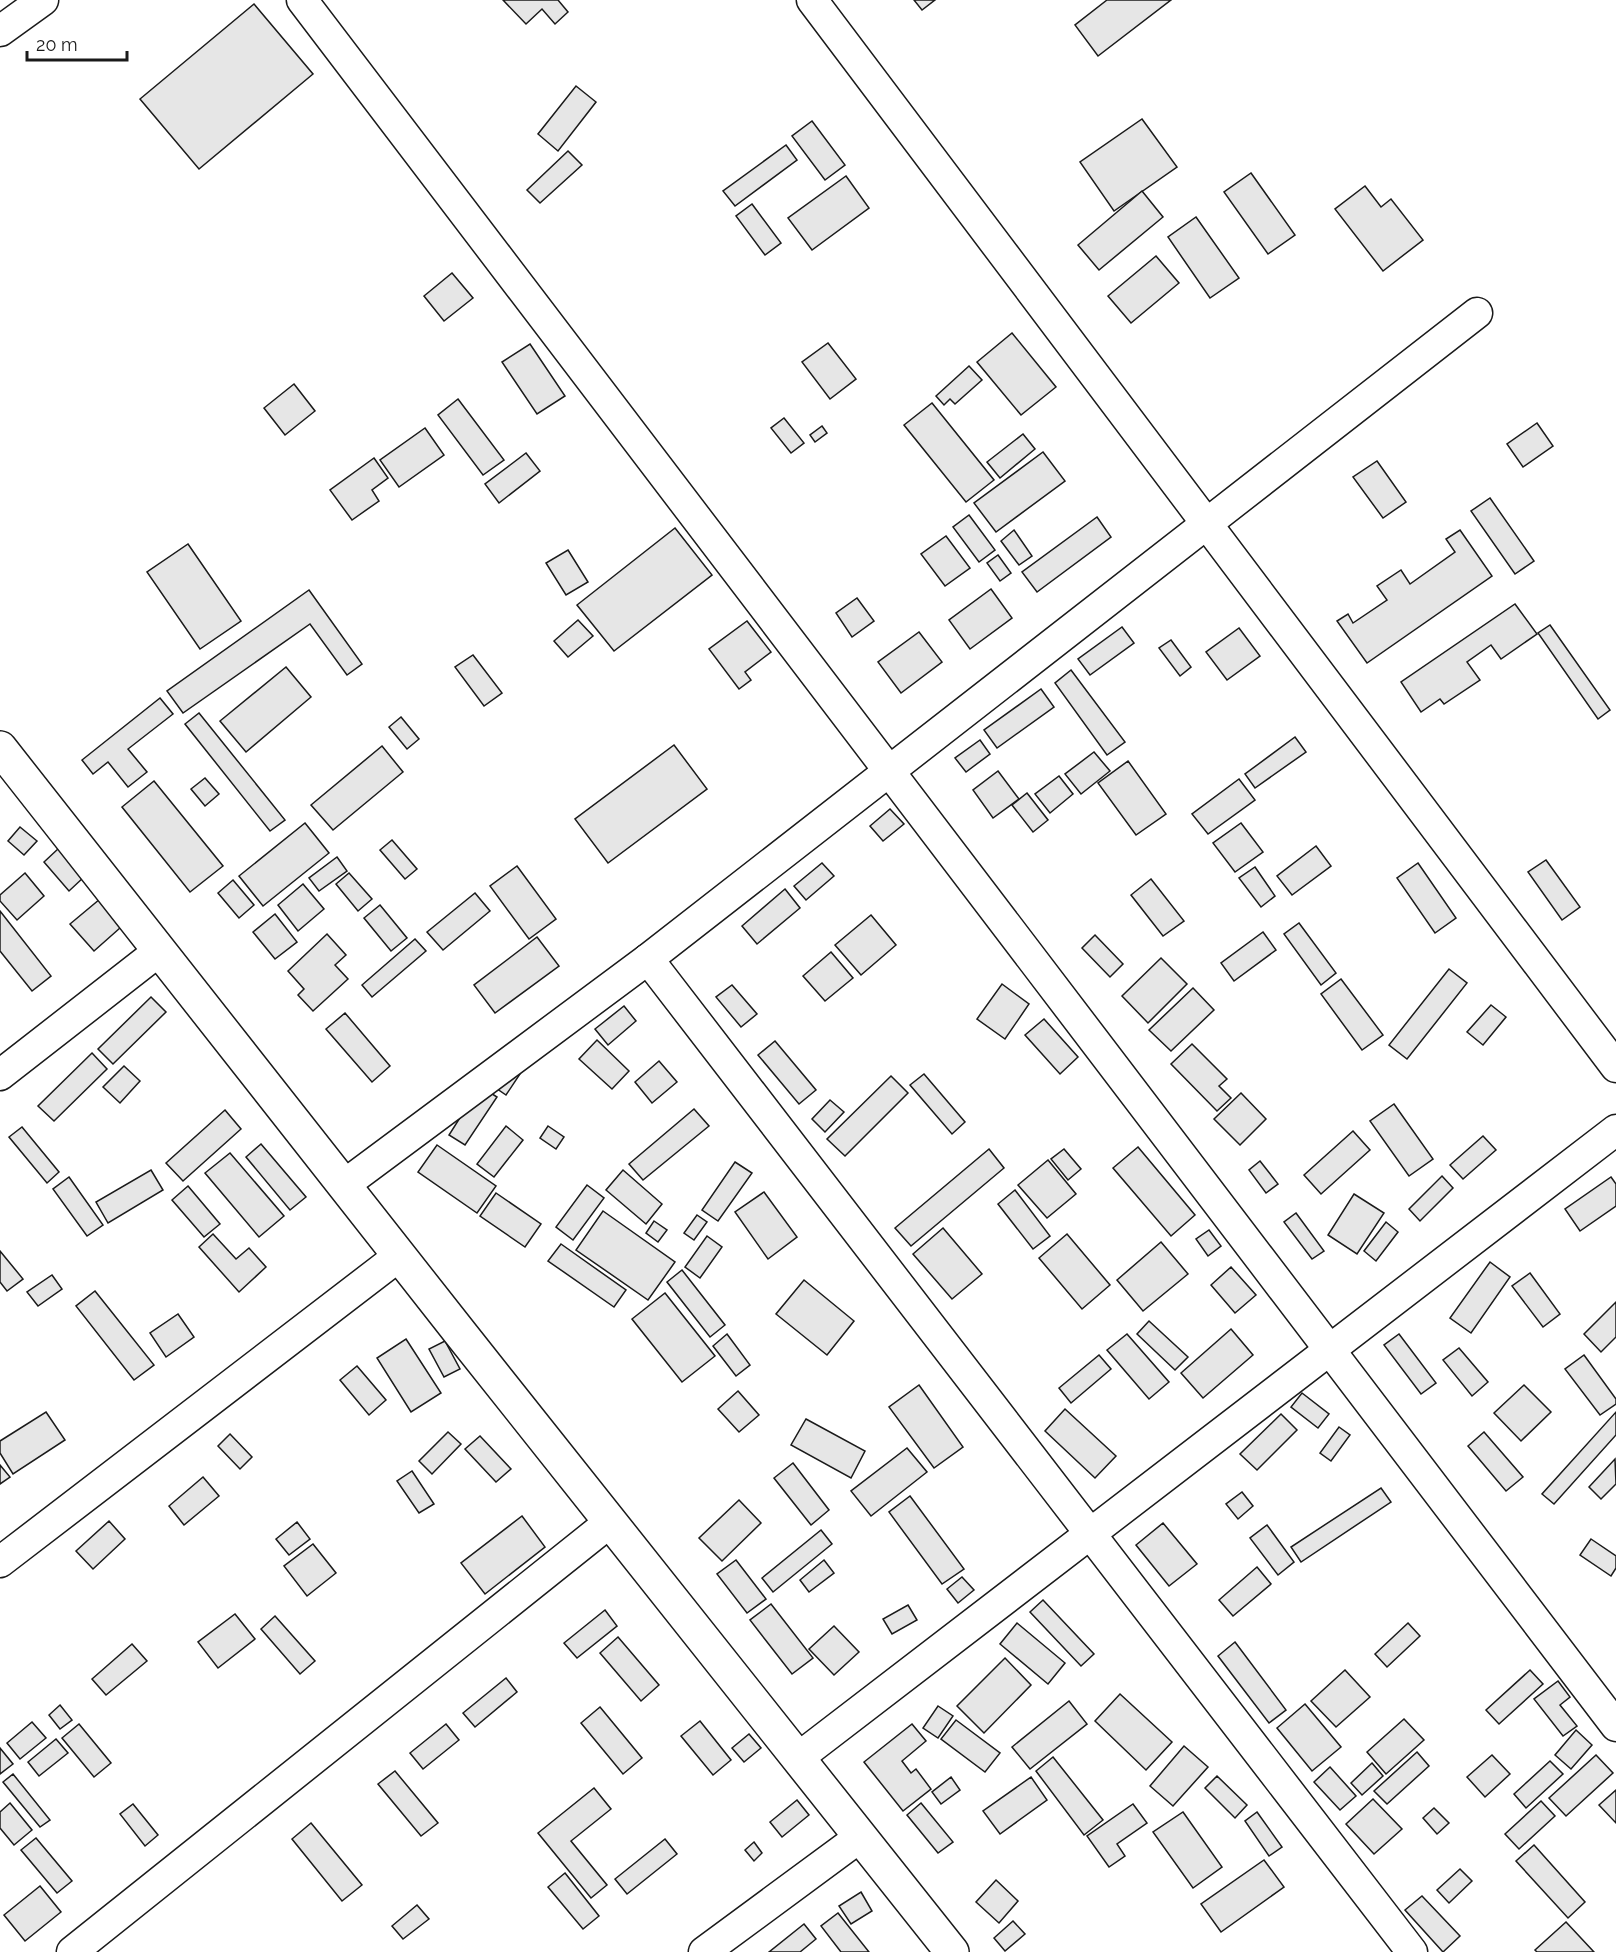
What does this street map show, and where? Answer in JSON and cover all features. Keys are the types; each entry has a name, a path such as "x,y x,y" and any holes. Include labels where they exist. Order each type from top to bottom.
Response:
{"main road":[{"path":"0,748 399,1256 952,1952"}],"street":[{"path":"0,31 43,0"},
{"path":"302,0 1616,1726"},
{"path":"812,0 1616,1067"},
{"path":"344,1185 648,959 1477,314"},
{"path":"0,1076 159,951"},
{"path":"648,959 1412,1952"},
{"path":"798,1758 1616,1130"},
{"path":"0,1562 399,1256"},
{"path":"72,1952 610,1522"},
{"path":"704,1952 860,1837"}],"building":[{"path":"503,0 558,0 568,12 555,24 542,9 526,24"},
{"path":"914,0 935,0 922,10"},
{"path":"1107,0 1171,0 1098,56 1075,25"},
{"path":"254,4 313,74 199,169 140,99"},
{"path":"576,86 596,102 558,151 538,134"},
{"path":"1142,119 1177,167 1114,211 1080,162"},
{"path":"812,121 845,165 825,180 792,136"},
{"path":"786,145 797,160 735,206 723,191"},
{"path":"568,151 582,165 540,203 527,190"},
{"path":"1251,173 1295,235 1268,254 1224,192"},
{"path":"846,176 869,208 812,250 788,218"},
{"path":"1365,186 1381,207 1391,199 1423,240 1383,271 1335,209"},
{"path":"1142,191 1163,217 1099,270 1078,245"},
{"path":"752,204 781,243 765,255 736,216"},
{"path":"1196,217 1239,278 1210,298 1168,237"},
{"path":"1156,256 1179,283 1131,323 1108,296"},
{"path":"452,273 473,298 444,321 424,296"},
{"path":"1012,333 1056,387 1021,415 977,362"},
{"path":"828,343 856,379 830,399 802,362"},
{"path":"530,344 565,396 537,414 502,362"},
{"path":"969,366 982,380 955,404 950,399 944,405 936,396"},
{"path":"294,384 315,411 285,435 264,408"},
{"path":"458,399 504,460 483,475 438,415"},
{"path":"932,403 994,480 966,502 904,425"},
{"path":"784,418 804,443 791,453 771,428"},
{"path":"1537,423 1553,446 1523,467 1507,444"},
{"path":"822,426 827,433 815,442 810,435"},
{"path":"425,428 444,455 399,487 380,460"},
{"path":"1023,434 1035,449 1000,478 987,462"},
{"path":"1043,452 1065,481 996,532 974,503"},
{"path":"526,453 540,471 499,503 485,484"},
{"path":"374,458 388,478 372,490 379,501 352,520 330,490"},
{"path":"1377,461 1406,502 1383,518 1353,477"},
{"path":"1490,498 1534,561 1515,574 1471,511"},
{"path":"969,515 995,550 979,562 953,527"},
{"path":"1097,517 1111,537 1037,592 1022,572"},
{"path":"675,528 712,575 614,651 577,605"},
{"path":"1014,530 1032,556 1019,565 1001,541"},
{"path":"1460,530 1492,576 1367,663 1337,621 1348,614 1353,623 1387,600 1377,586 1401,570 1410,584 1455,552 1446,539"},
{"path":"946,536 970,568 945,586 921,554"},
{"path":"188,544 241,621 200,649 147,572"},
{"path":"568,550 588,582 566,595 546,563"},
{"path":"998,555 1011,573 1000,581 987,563"},
{"path":"991,589 1012,618 970,649 949,620"},
{"path":"309,590 362,664 347,675 310,624 183,713 167,691"},
{"path":"857,598 874,621 852,637 836,613"},
{"path":"1515,604 1537,634 1501,659 1491,645 1467,662 1480,680 1444,704 1440,699 1421,712 1401,682"},
{"path":"578,620 593,636 568,657 554,641"},
{"path":"747,621 771,652 745,672 751,680 739,689 709,649"},
{"path":"1550,625 1610,710 1598,719 1538,633"},
{"path":"1122,627 1134,643 1090,675 1078,659"},
{"path":"1239,628 1260,656 1227,680 1206,652"},
{"path":"919,632 942,662 901,693 878,662"},
{"path":"1171,640 1191,667 1180,676 1159,648"},
{"path":"473,655 502,693 484,706 455,667"},
{"path":"286,667 311,697 246,752 220,721"},
{"path":"1071,670 1125,742 1107,755 1055,683"},
{"path":"1041,689 1054,707 997,748 984,730"},
{"path":"160,698 173,714 128,749 147,772 128,787 108,762 93,774 82,760"},
{"path":"199,713 285,820 270,831 185,724"},
{"path":"401,717 419,739 407,749 389,727"},
{"path":"1295,737 1306,752 1255,788 1245,774"},
{"path":"980,740 990,754 966,772 955,758"},
{"path":"674,745 707,789 608,863 575,819"},
{"path":"382,746 403,772 333,830 311,805"},
{"path":"1094,752 1110,771 1081,794 1065,774"},
{"path":"1128,761 1166,814 1136,835 1098,783"},
{"path":"998,771 1019,799 993,818 973,790"},
{"path":"1059,776 1073,794 1050,813 1035,794"},
{"path":"205,778 219,794 205,806 191,789"},
{"path":"1239,779 1255,800 1208,834 1192,814"},
{"path":"154,781 223,866 190,892 122,807"},
{"path":"1027,793 1048,820 1033,832 1012,805"},
{"path":"890,809 904,824 883,841 870,826"},
{"path":"305,823 329,853 263,906 239,876"},
{"path":"1241,823 1263,852 1235,872 1213,843"},
{"path":"20,827 37,841 24,855 8,841"},
{"path":"392,840 417,869 405,879 380,850"},
{"path":"1316,846 1331,866 1292,895 1277,876"},
{"path":"59,848 84,877 69,891 44,862"},
{"path":"337,857 347,871 319,891 309,878"},
{"path":"1546,860 1580,907 1562,920 1528,872"},
{"path":"822,863 834,876 806,900 794,886"},
{"path":"1418,863 1456,918 1435,933 1397,878"},
{"path":"517,866 556,919 529,939 490,886"},
{"path":"1255,867 1275,896 1261,907 1239,878"},
{"path":"25,873 44,896 17,920 0,901 0,895"},
{"path":"349,873 372,899 358,911 336,884"},
{"path":"1151,879 1184,921 1163,936 1131,895"},
{"path":"233,880 254,905 239,918 218,893"},
{"path":"303,884 324,909 298,931 278,905"},
{"path":"785,889 800,908 757,944 742,926"},
{"path":"475,893 490,911 443,950 427,932"},
{"path":"106,894 129,920 94,951 70,924"},
{"path":"380,905 407,938 391,951 364,918"},
{"path":"0,911 51,976 32,991 0,951"},
{"path":"275,914 297,942 275,959 253,932"},
{"path":"871,915 896,945 861,975 835,945"},
{"path":"1299,923 1336,973 1321,985 1284,934"},
{"path":"1263,932 1276,950 1234,981 1221,963"},
{"path":"327,934 346,955 335,965 348,979 313,1011 298,995 304,989 288,971"},
{"path":"1095,935 1123,964 1110,977 1082,948"},
{"path":"537,937 559,966 495,1013 474,985"},
{"path":"415,939 426,951 372,997 362,985"},
{"path":"831,952 853,978 825,1001 803,976"},
{"path":"1161,958 1187,984 1148,1023 1122,996"},
{"path":"1449,969 1467,983 1407,1059 1389,1045"},
{"path":"1341,979 1383,1035 1362,1050 1321,994"},
{"path":"1002,984 1029,1004 1005,1039 977,1019"},
{"path":"732,985 757,1014 741,1027 716,997"},
{"path":"1193,988 1214,1010 1171,1051 1149,1030"},
{"path":"151,997 166,1012 113,1064 98,1049"},
{"path":"1491,1005 1506,1017 1483,1045 1467,1032"},
{"path":"624,1006 636,1021 608,1045 595,1029"},
{"path":"345,1013 390,1066 372,1082 326,1029"},
{"path":"1044,1019 1078,1057 1060,1074 1025,1035"},
{"path":"597,1040 629,1071 612,1089 579,1059"},
{"path":"775,1041 816,1090 799,1104 758,1055"},
{"path":"1192,1044 1227,1079 1219,1086 1231,1098 1217,1111 1171,1064"},
{"path":"92,1053 107,1069 54,1121 38,1106"},
{"path":"659,1061 677,1082 652,1103 635,1082"},
{"path":"508,1065 520,1074 506,1095 493,1086"},
{"path":"124,1066 140,1081 120,1103 103,1087"},
{"path":"924,1074 965,1122 952,1134 910,1085"},
{"path":"891,1076 908,1093 845,1156 827,1139"},
{"path":"480,1086 497,1097 465,1145 449,1135"},
{"path":"1241,1093 1266,1119 1240,1145 1214,1119"},
{"path":"830,1100 844,1112 825,1132 812,1119"},
{"path":"1394,1104 1433,1159 1409,1176 1370,1121"},
{"path":"694,1109 709,1126 643,1180 629,1164"},
{"path":"225,1110 241,1129 183,1181 166,1163"},
{"path":"506,1126 523,1140 494,1177 477,1164"},
{"path":"548,1126 564,1137 556,1149 540,1138"},
{"path":"22,1127 59,1172 47,1183 9,1137"},
{"path":"1353,1131 1370,1150 1321,1194 1304,1175"},
{"path":"1483,1136 1496,1150 1463,1179 1450,1165"},
{"path":"261,1144 306,1197 290,1210 246,1157"},
{"path":"437,1145 496,1186 477,1213 418,1172"},
{"path":"1138,1147 1195,1215 1171,1236 1113,1168"},
{"path":"989,1149 1004,1168 911,1246 895,1228"},
{"path":"1064,1149 1081,1169 1068,1180 1051,1159"},
{"path":"230,1153 284,1216 259,1237 205,1173"},
{"path":"1048,1160 1076,1194 1047,1218 1018,1185"},
{"path":"1260,1161 1278,1184 1266,1193 1249,1170"},
{"path":"735,1162 752,1173 718,1221 702,1210"},
{"path":"151,1170 163,1190 108,1223 96,1202"},
{"path":"623,1170 662,1204 646,1224 606,1190"},
{"path":"1442,1176 1453,1188 1420,1221 1409,1209"},
{"path":"69,1177 103,1225 87,1236 53,1189"},
{"path":"1611,1177 1616,1184 1616,1206 1580,1231 1565,1209"},
{"path":"587,1185 604,1198 573,1240 556,1227"},
{"path":"188,1186 220,1224 204,1237 172,1200"},
{"path":"1015,1190 1050,1236 1033,1249 998,1204"},
{"path":"764,1192 797,1237 768,1259 735,1212"},
{"path":"496,1193 541,1224 525,1247 480,1216"},
{"path":"1354,1194 1384,1213 1357,1254 1328,1235"},
{"path":"603,1211 675,1262 648,1300 576,1250"},
{"path":"1296,1213 1324,1251 1312,1259 1284,1222"},
{"path":"697,1215 707,1222 694,1240 684,1233"},
{"path":"654,1221 667,1230 658,1242 646,1233"},
{"path":"1386,1222 1398,1232 1376,1261 1364,1251"},
{"path":"943,1228 982,1274 952,1299 913,1254"},
{"path":"1209,1230 1221,1246 1208,1256 1196,1239"},
{"path":"213,1234 236,1259 249,1248 266,1267 239,1292 199,1247"},
{"path":"1067,1234 1110,1285 1082,1309 1039,1258"},
{"path":"707,1236 722,1247 700,1278 685,1267"},
{"path":"1161,1242 1188,1274 1143,1311 1117,1280"},
{"path":"561,1244 626,1290 614,1307 548,1261"},
{"path":"0,1251 23,1279 7,1291 0,1282"},
{"path":"1490,1262 1510,1277 1471,1333 1450,1318"},
{"path":"1231,1267 1256,1295 1235,1313 1211,1285"},
{"path":"682,1270 725,1325 710,1337 667,1282"},
{"path":"1530,1273 1560,1314 1543,1327 1512,1286"},
{"path":"52,1275 62,1289 38,1306 27,1292"},
{"path":"804,1280 854,1321 827,1355 776,1314"},
{"path":"95,1291 154,1365 134,1380 76,1306"},
{"path":"665,1293 715,1356 682,1382 632,1319"},
{"path":"1616,1302 1616,1337 1601,1352 1584,1334"},
{"path":"178,1314 194,1337 166,1357 150,1333"},
{"path":"1149,1321 1188,1357 1175,1370 1137,1334"},
{"path":"1231,1329 1253,1355 1203,1398 1181,1373"},
{"path":"727,1334 750,1365 736,1376 713,1346"},
{"path":"1127,1334 1169,1382 1149,1399 1107,1350"},
{"path":"1399,1334 1436,1383 1421,1394 1384,1345"},
{"path":"406,1339 441,1393 411,1412 377,1358"},
{"path":"445,1341 460,1369 444,1377 429,1349"},
{"path":"1459,1348 1488,1382 1472,1396 1443,1360"},
{"path":"1099,1355 1111,1369 1071,1403 1059,1388"},
{"path":"1584,1355 1616,1399 1616,1404 1600,1415 1565,1369"},
{"path":"357,1366 386,1400 369,1415 340,1380"},
{"path":"919,1385 963,1447 934,1468 889,1407"},
{"path":"1524,1385 1551,1412 1521,1441 1494,1413"},
{"path":"738,1391 759,1415 739,1432 718,1409"},
{"path":"1302,1393 1329,1414 1318,1428 1291,1407"},
{"path":"1065,1409 1116,1456 1095,1478 1045,1431"},
{"path":"46,1412 65,1440 13,1474 0,1453 0,1441"},
{"path":"1616,1412 1616,1435 1554,1504 1542,1494"},
{"path":"1281,1414 1297,1430 1257,1470 1240,1454"},
{"path":"806,1419 865,1451 851,1478 791,1445"},
{"path":"1339,1427 1350,1435 1331,1461 1320,1453"},
{"path":"448,1432 461,1444 432,1474 419,1461"},
{"path":"1484,1432 1523,1477 1506,1491 1468,1446"},
{"path":"230,1434 252,1457 240,1469 218,1446"},
{"path":"480,1436 511,1469 496,1482 465,1449"},
{"path":"907,1448 927,1472 871,1516 851,1491"},
{"path":"1615,1459 1616,1484 1601,1499 1589,1487"},
{"path":"793,1463 829,1510 811,1525 774,1478"},
{"path":"0,1465 10,1477 0,1484"},
{"path":"412,1471 434,1504 419,1513 397,1481"},
{"path":"203,1477 219,1496 184,1525 169,1506"},
{"path":"1381,1488 1391,1502 1301,1562 1291,1547"},
{"path":"1242,1492 1253,1506 1238,1519 1226,1504"},
{"path":"910,1496 964,1569 942,1584 889,1512"},
{"path":"739,1500 761,1523 722,1561 699,1538"},
{"path":"522,1516 545,1547 485,1594 461,1563"},
{"path":"109,1521 125,1539 93,1569 76,1551"},
{"path":"297,1522 310,1539 289,1555 276,1539"},
{"path":"1163,1523 1197,1564 1169,1586 1136,1545"},
{"path":"1267,1525 1294,1562 1278,1575 1250,1538"},
{"path":"821,1530 832,1544 773,1592 762,1578"},
{"path":"1591,1539 1616,1556 1616,1568 1611,1576 1580,1555"},
{"path":"313,1544 336,1573 307,1596 284,1566"},
{"path":"736,1560 766,1599 747,1613 717,1574"},
{"path":"824,1560 834,1573 809,1592 800,1580"},
{"path":"1257,1567 1271,1584 1233,1616 1219,1600"},
{"path":"962,1577 974,1590 958,1603 947,1589"},
{"path":"1043,1600 1094,1654 1081,1666 1030,1612"},
{"path":"771,1604 813,1658 792,1674 750,1620"},
{"path":"908,1605 917,1620 892,1634 883,1619"},
{"path":"605,1610 617,1626 577,1658 564,1643"},
{"path":"235,1614 255,1639 218,1668 198,1642"},
{"path":"275,1616 315,1661 300,1674 261,1629"},
{"path":"1017,1623 1065,1663 1048,1684 1000,1644"},
{"path":"1408,1623 1420,1636 1387,1667 1375,1654"},
{"path":"834,1626 859,1652 834,1675 809,1649"},
{"path":"618,1637 659,1685 641,1701 600,1653"},
{"path":"1235,1642 1286,1710 1269,1723 1218,1656"},
{"path":"132,1644 147,1661 106,1695 92,1679"},
{"path":"1005,1658 1031,1685 984,1733 957,1706"},
{"path":"1345,1670 1370,1697 1336,1727 1311,1701"},
{"path":"1530,1670 1543,1684 1499,1724 1486,1710"},
{"path":"506,1678 517,1692 475,1727 463,1713"},
{"path":"1558,1681 1570,1697 1560,1705 1577,1726 1563,1736 1534,1699"},
{"path":"1120,1694 1172,1742 1146,1770 1095,1721"},
{"path":"1069,1701 1087,1724 1030,1769 1012,1747"},
{"path":"1305,1704 1341,1747 1312,1771 1277,1728"},
{"path":"60,1705 72,1720 60,1729 49,1715"},
{"path":"938,1706 953,1716 938,1738 923,1728"},
{"path":"600,1707 642,1758 623,1774 581,1723"},
{"path":"1404,1719 1424,1740 1386,1774 1367,1752"},
{"path":"956,1720 1000,1753 985,1772 941,1739"},
{"path":"700,1721 731,1760 713,1775 681,1736"},
{"path":"32,1722 46,1738 20,1759 7,1743"},
{"path":"79,1724 111,1763 94,1777 62,1738"},
{"path":"446,1724 459,1740 423,1769 410,1753"},
{"path":"912,1724 926,1741 902,1761 911,1773 916,1769 931,1789 903,1811 864,1762"},
{"path":"1576,1730 1592,1745 1571,1769 1555,1755"},
{"path":"749,1734 761,1748 744,1762 732,1748"},
{"path":"56,1739 68,1753 39,1776 28,1762"},
{"path":"1184,1746 1208,1767 1173,1806 1150,1786"},
{"path":"0,1748 13,1764 0,1774"},
{"path":"1417,1752 1429,1766 1387,1804 1374,1791"},
{"path":"1492,1755 1510,1774 1485,1797 1467,1777"},
{"path":"1596,1755 1613,1773 1566,1816 1549,1798"},
{"path":"1053,1757 1103,1820 1084,1835 1036,1771"},
{"path":"1550,1761 1563,1774 1526,1808 1514,1794"},
{"path":"1372,1763 1383,1776 1362,1795 1351,1783"},
{"path":"1330,1767 1356,1796 1340,1810 1314,1782"},
{"path":"395,1771 438,1823 421,1836 378,1784"},
{"path":"13,1774 50,1820 40,1827 3,1782"},
{"path":"1217,1776 1247,1805 1235,1818 1205,1788"},
{"path":"951,1777 960,1790 941,1804 932,1792"},
{"path":"1031,1777 1047,1800 1000,1834 983,1811"},
{"path":"594,1788 611,1809 571,1841 607,1885 591,1898 538,1833"},
{"path":"1616,1790 1616,1823 1599,1805"},
{"path":"1373,1799 1402,1829 1374,1854 1346,1824"},
{"path":"797,1800 809,1815 782,1837 770,1822"},
{"path":"1541,1801 1555,1816 1519,1849 1505,1834"},
{"path":"10,1803 32,1830 14,1845 0,1828 0,1812"},
{"path":"921,1803 953,1842 938,1853 907,1815"},
{"path":"133,1804 158,1835 145,1846 120,1814"},
{"path":"1133,1804 1147,1823 1117,1844 1125,1856 1109,1867 1087,1836"},
{"path":"1434,1808 1449,1823 1437,1834 1423,1818"},
{"path":"1183,1812 1222,1867 1193,1888 1153,1832"},
{"path":"1257,1812 1282,1847 1269,1856 1245,1821"},
{"path":"311,1823 362,1885 342,1901 292,1839"},
{"path":"36,1838 72,1881 57,1893 21,1850"},
{"path":"665,1839 677,1854 627,1894 615,1879"},
{"path":"754,1842 762,1853 754,1861 745,1850"},
{"path":"1534,1845 1585,1902 1568,1918 1516,1861"},
{"path":"1264,1860 1284,1887 1221,1932 1201,1904"},
{"path":"1460,1869 1472,1881 1449,1903 1437,1890"},
{"path":"565,1873 599,1916 583,1929 548,1887"},
{"path":"996,1880 1018,1901 999,1923 976,1902"},
{"path":"40,1886 61,1912 25,1941 4,1915"},
{"path":"861,1892 872,1911 851,1924 839,1906"},
{"path":"1422,1896 1460,1936 1443,1952 1405,1910"},
{"path":"417,1905 429,1919 403,1939 392,1926"},
{"path":"838,1913 869,1952 841,1952 821,1926"},
{"path":"1013,1921 1025,1934 1005,1951 994,1938"},
{"path":"1566,1922 1594,1952 1537,1952 1535,1950"},
{"path":"804,1924 816,1939 800,1952 769,1952"}]}
